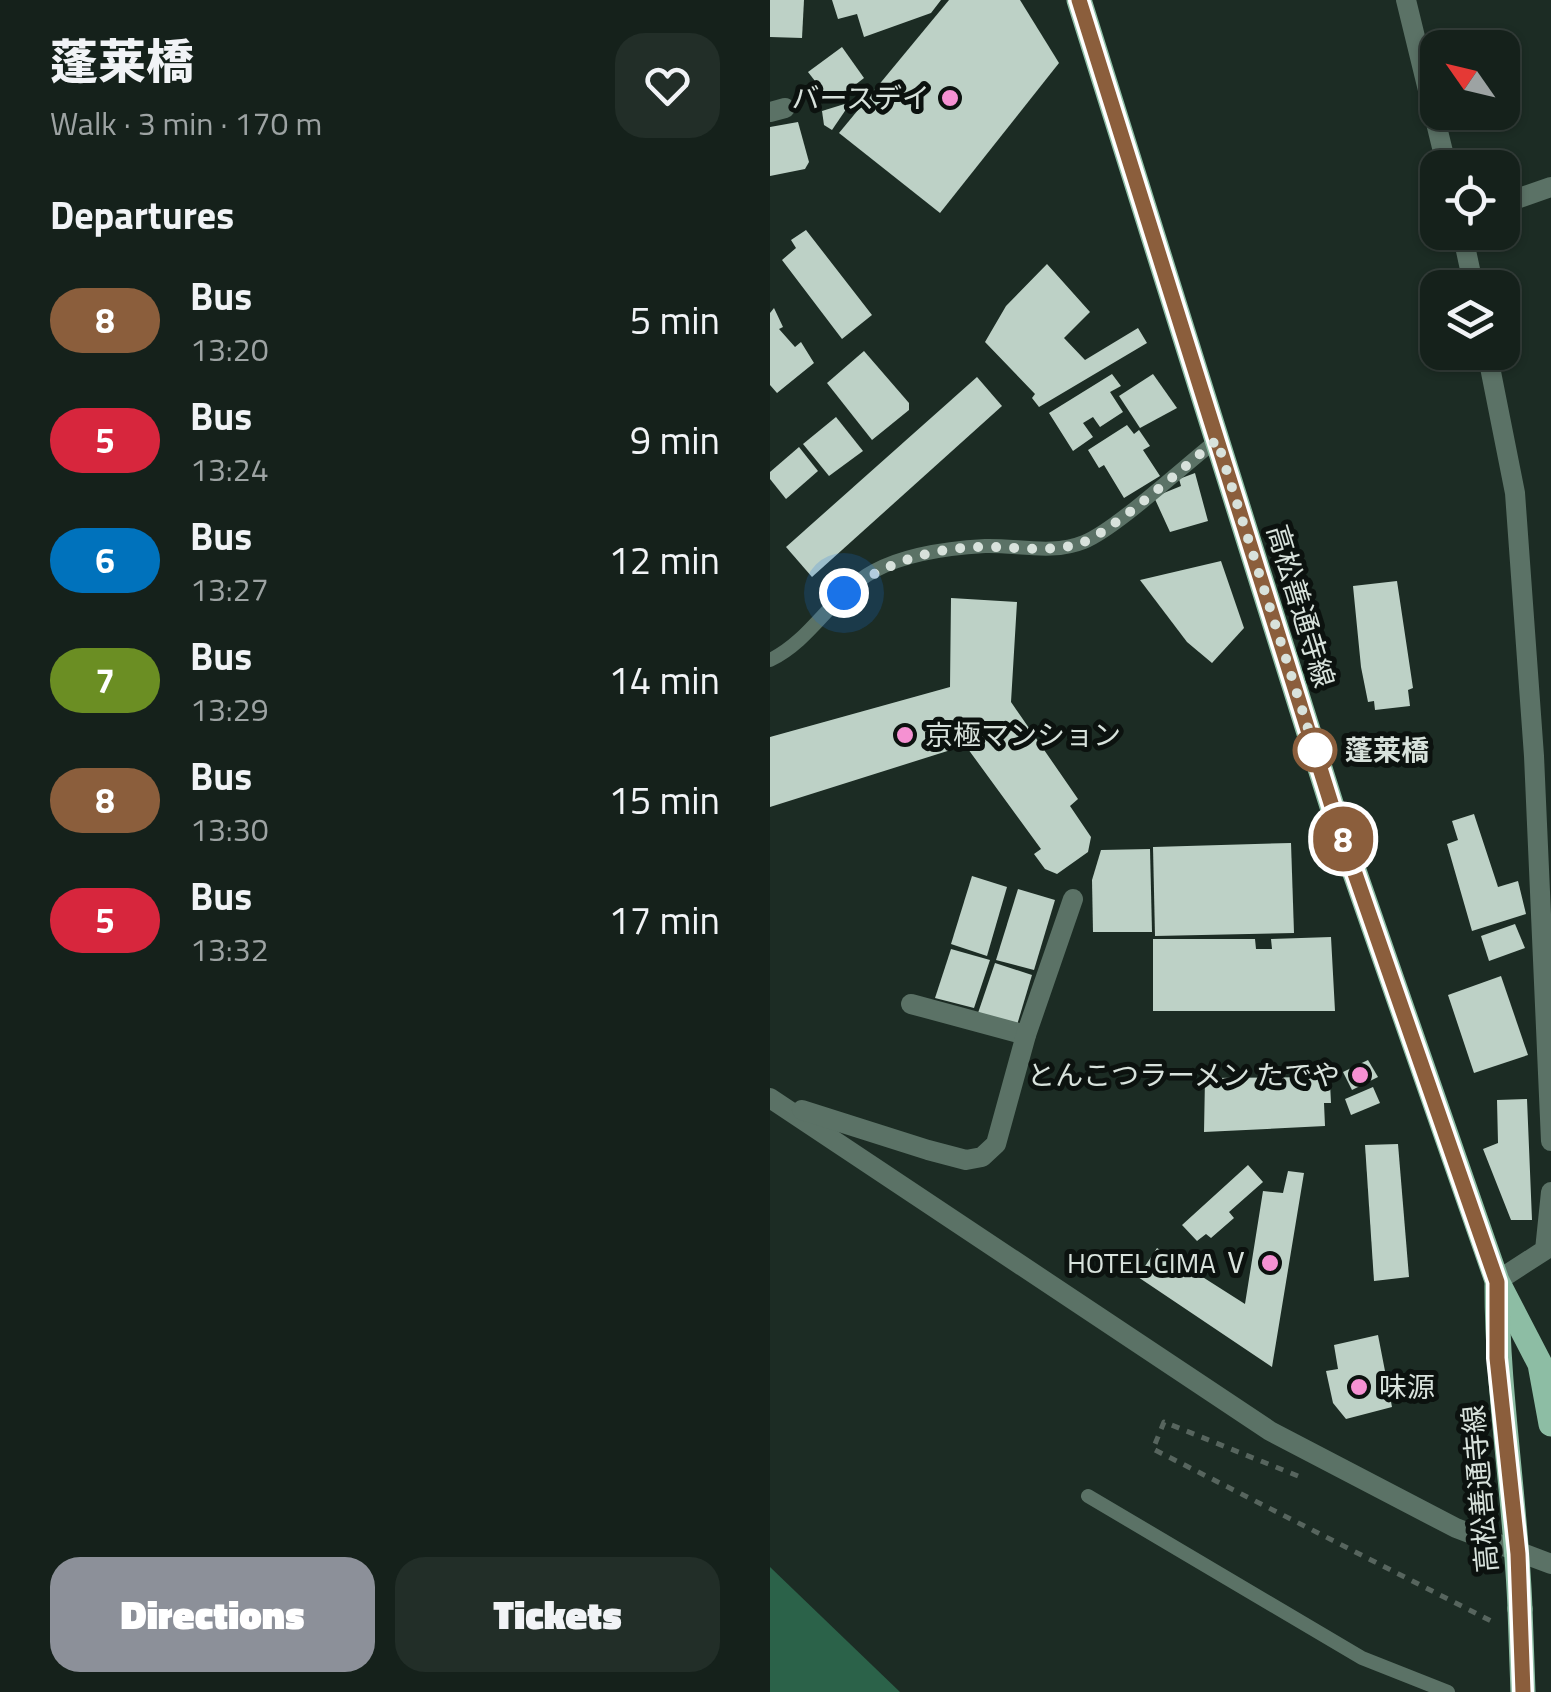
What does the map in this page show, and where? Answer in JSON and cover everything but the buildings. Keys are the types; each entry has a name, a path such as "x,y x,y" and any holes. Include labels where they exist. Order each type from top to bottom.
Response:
{"main road":[{"name":"高松善通寺線","path":"1080,0 1335,816 1497,1282 1540,1364 1551,1424"},
{"name":"高松善通寺線","path":"1497,1282 1497,1358 1518,1554 1509,1617 1523,1692"}],"street":[{"path":"1406,0 1443,150"},
{"path":"1520,198 1551,187"},
{"path":"1491,370 1516,493 1544,826 1551,1141"},
{"path":"773,1100 928,1150 966,1160 982,1157 996,1144 1026,1036 1073,900"},
{"path":"912,1004 1026,1036"},
{"path":"773,1100 1226,1402 1332,1462 1518,1554 1551,1564"},
{"path":"1497,1282 1546,1250 1551,1192"}],"lane":[{"path":"770,660 797,642 844,593 874,571 941,552 985,546 1034,550 1086,542 1217,440"},
{"path":"1088,1496 1362,1658 1448,1692"}],"path":[{"path":"1332,1462 1319,1480 1296,1475 1164,1422 1152,1449 1509,1617"}],"shaded area":[{"path":"770,1567 900,1692 770,1692"}],"bus line":[{"name":"8","path":"1079,0 1335,816 1497,1282 1497,1358 1513,1489 1523,1692"}],"place":[{"name":"バースデイ","path":"950,98"},
{"name":"京極マンション","path":"905,735"},
{"name":"蓬莱橋","path":"1315,750"},
{"name":"とんこつラーメン たでや","path":"1360,1075"},
{"name":"HOTEL CIMA Ⅴ","path":"1270,1263"},
{"name":"味源","path":"1359,1387"}],"route":[{"path":"844,593 874,571 903,559 985,546 1034,550 1086,542 1217,440 1317,757 1315,750"}]}
